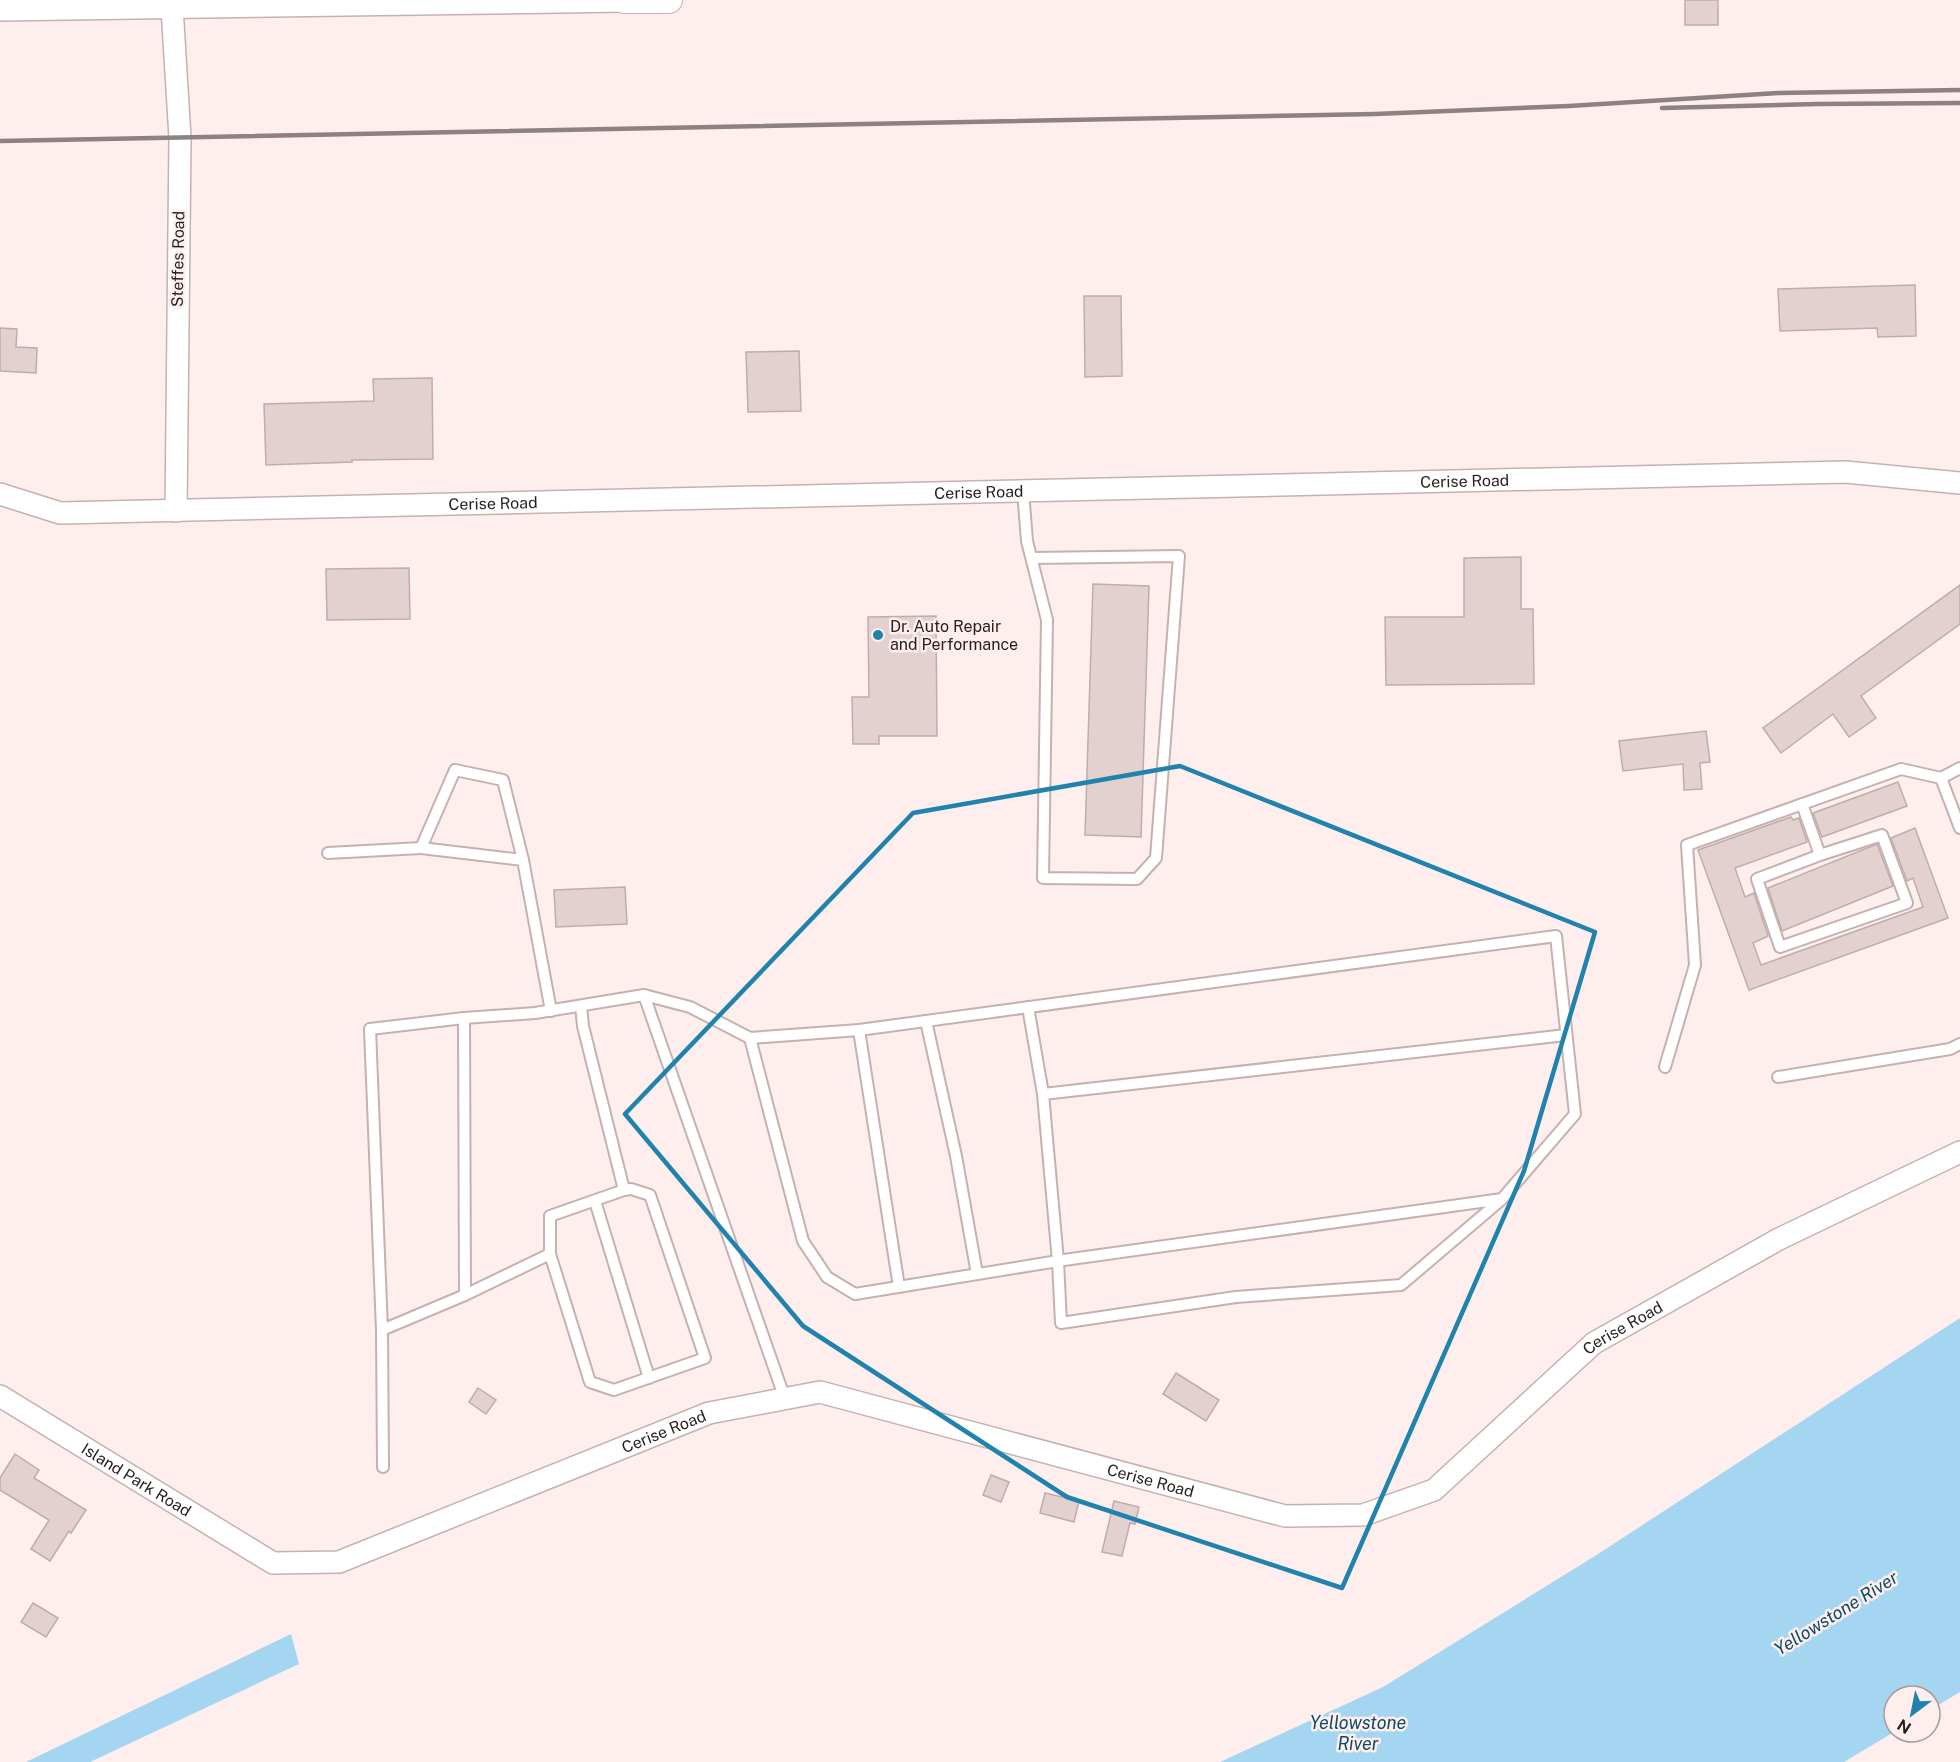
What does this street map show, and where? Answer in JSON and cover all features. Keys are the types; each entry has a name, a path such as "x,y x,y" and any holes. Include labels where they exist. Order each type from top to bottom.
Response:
{"street":[{"path":"0,10 172,8 287,3 669,0"},
{"name":"Steffes Road","path":"172,8 180,138 176,511"},
{"name":"Cerise Road","path":"0,494 60,513 1846,471 1960,483"},
{"name":"Cerise Road","path":"273,1563 339,1562 709,1413 820,1392 1285,1516 1363,1515 1434,1490 1594,1342 1779,1239 1960,1152"},
{"name":"Island Park Road","path":"0,1396 273,1563"}],"lane":[{"path":"1023,491 1027,541 1047,620 1043,878 1137,879 1156,858 1179,556 1032,558"},
{"path":"1665,1066 1695,965 1687,845 1901,769 1941,778 1960,768"},
{"path":"421,848 455,770 503,780 523,860 551,1011"},
{"path":"1941,778 1960,828"},
{"path":"1802,804 1820,855"},
{"path":"1882,835 1907,903 1780,947 1757,879 1820,855 1882,835"},
{"path":"328,852 421,848 523,860"},
{"path":"383,1467 382,1330 370,1029 551,1011 644,995 690,1007 750,1038 859,1030 1028,1007 1556,936 1575,1113 1502,1199 1401,1285 1236,1297 1061,1323 1058,1261 1043,1094 1028,1007"},
{"path":"644,995 785,1399"},
{"path":"581,1006 583,1026 624,1190"},
{"path":"464,1018 465,1295"},
{"path":"926,1021 956,1156 977,1274"},
{"path":"859,1030 899,1287"},
{"path":"1043,1094 1566,1035"},
{"path":"750,1038 803,1241 826,1277 855,1294 1058,1261 1502,1199"},
{"path":"1778,1077 1950,1049 1960,1044"},
{"path":"631,1189 650,1195 705,1358 614,1390 590,1382 550,1254 550,1216 624,1190 631,1189"},
{"path":"595,1201 649,1378"},
{"path":"382,1330 465,1295 550,1254"}],"highlighted area":[{"path":"1180,766 1595,932 1524,1171 1342,1588 1067,1497 803,1326 625,1114 913,813"}],"water":[{"name":"Yellowstone River","path":"1960,1318 1960,1692 1942,1703 1942,1684 1882,1684 1882,1739 1844,1762 1220,1762 1383,1687 1595,1556"},
{"path":"291,1634 299,1664 90,1762 26,1762"}],"building":[{"path":"1685,0 1718,0 1718,25 1685,25"},
{"path":"1915,285 1916,336 1878,337 1877,328 1780,331 1778,289"},
{"path":"1084,296 1121,296 1122,376 1085,377"},
{"path":"0,328 17,329 16,347 37,348 36,373 0,371"},
{"path":"799,351 801,411 748,412 746,352"},
{"path":"432,378 433,459 352,460 352,462 266,465 264,404 374,401 373,379"},
{"path":"1521,557 1521,609 1533,609 1534,684 1386,685 1385,617 1464,617 1464,558"},
{"path":"409,568 410,619 327,620 326,569"},
{"path":"1093,584 1149,586 1141,837 1085,835"},
{"path":"1960,585 1960,624 1861,696 1876,718 1849,737 1833,714 1781,753 1763,728"},
{"path":"936,616 937,736 879,736 879,744 853,744 852,697 869,697 868,617"},
{"path":"1706,731 1710,762 1700,763 1702,789 1684,790 1683,764 1623,771 1619,741"},
{"path":"1898,782 1907,806 1822,837 1813,813"},
{"path":"1791,817 1793,820 1799,818 1807,842 1735,868 1745,897 1754,893 1768,936 1753,943 1761,965 1923,907 1913,878 1907,881 1891,838 1915,828 1948,918 1749,990 1698,850"},
{"path":"1877,844 1893,886 1782,931 1768,888"},
{"path":"625,887 627,924 556,927 554,890"},
{"path":"1176,1373 1219,1400 1206,1421 1163,1394"},
{"path":"478,1388 496,1400 486,1414 469,1402"},
{"path":"15,1454 39,1470 34,1478 86,1510 50,1561 31,1549 49,1520 0,1490 0,1478"},
{"path":"991,1475 1009,1482 1001,1502 983,1495"},
{"path":"1045,1493 1079,1501 1074,1522 1040,1513"},
{"path":"1114,1501 1139,1507 1135,1524 1130,1523 1122,1556 1102,1552"},
{"path":"33,1603 58,1618 46,1637 21,1622"}],"railway":[{"path":"0,141 1375,114 1569,106 1778,93 1960,90"},
{"path":"1662,108 1960,103"}],"place":[{"name":"Dr. Auto Repair and Performance","path":"878,635"}]}
